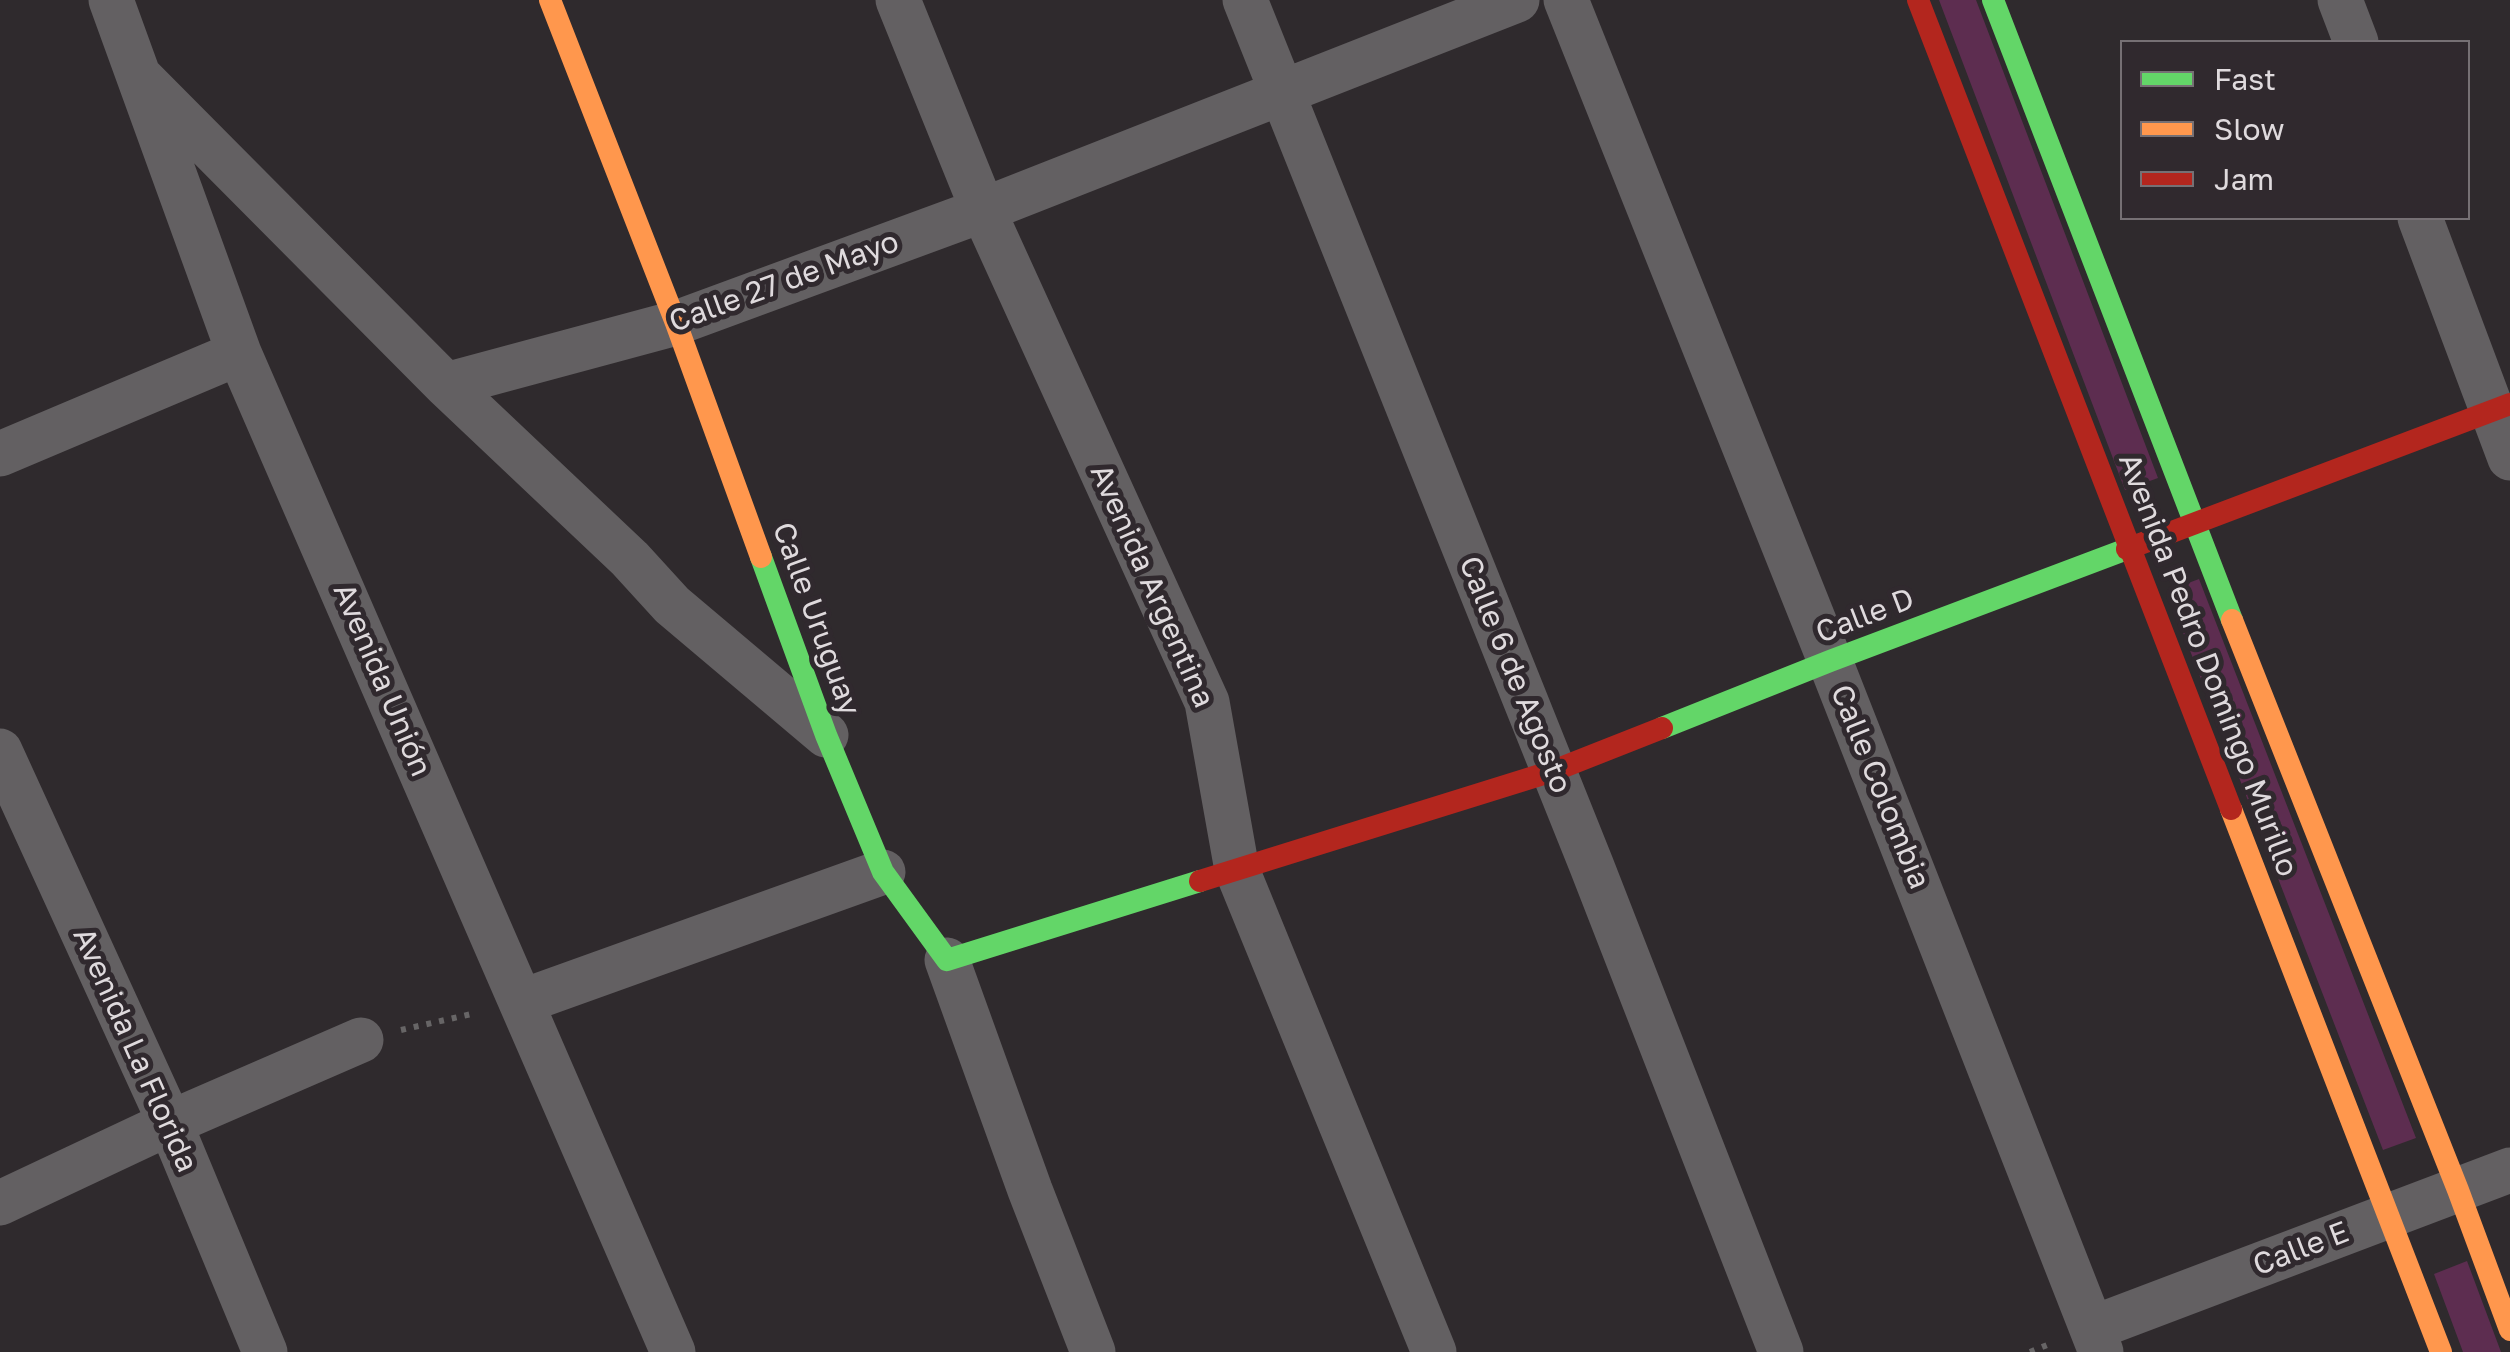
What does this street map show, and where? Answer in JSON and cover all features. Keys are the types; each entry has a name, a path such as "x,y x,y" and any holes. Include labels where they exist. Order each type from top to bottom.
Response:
{"main road":[{"name":"Calle Uruguay","path":"550,0 676,323 826,735 883,872 947,960"},
{"name":"Avenida Pedro Domingo Murillo","path":"1918,0 2442,1352"},
{"name":"Avenida Pedro Domingo Murillo","path":"1993,0 2510,1330"},
{"name":"Calle D","path":"1236,870 1553,771 1830,661 2501,408"},
{"path":"947,960 1236,870"}],"street":[{"name":"Avenida Unión","path":"111,0 240,352 673,1352"},
{"name":"Avenida Argentina","path":"898,0 984,210 1207,702 1236,870 1434,1352"},
{"name":"Calle 6 de Agosto","path":"1245,0 1780,1352"},
{"name":"Calle 27 de Mayo","path":"446,385 676,323 984,210 1517,0"},
{"name":"Calle Colombia","path":"1566,0 2097,1340"},
{"path":"2340,0 2355,40"},
{"path":"141,78 446,385 672,605 826,735"},
{"path":"2421,220 2501,408 2510,458"},
{"path":"0,454 240,352"},
{"name":"Avenida La Florida","path":"0,751 170,1123 265,1352"},
{"path":"521,1002 883,872"},
{"path":"947,960 1092,1352"},
{"path":"0,1203 361,1040"},
{"name":"Calle E","path":"2097,1340 2389,1216 2510,1170"}],"path":[{"path":"361,1040 521,1002"}],"shaded area":[{"path":"1939,0 1976,0 2158,478 2125,490"},
{"path":"2199,579 2416,1138 2383,1150 2167,591"},
{"path":"2467,1261 2501,1352 2463,1352 2434,1274"}],"traffic: fast":[{"path":"1993,0 2232,620"},
{"path":"1662,728 2127,549"},
{"path":"761,557 826,735 883,872 947,960 1200,881"}],"traffic: slow":[{"path":"550,0 676,323 761,557"},
{"path":"2232,620 2510,1330"},
{"path":"2231,809 2441,1352"}],"traffic: jam":[{"path":"1918,0 2231,809"},
{"path":"2127,549 2510,404"},
{"path":"1200,881 1553,771 1662,728"}]}
